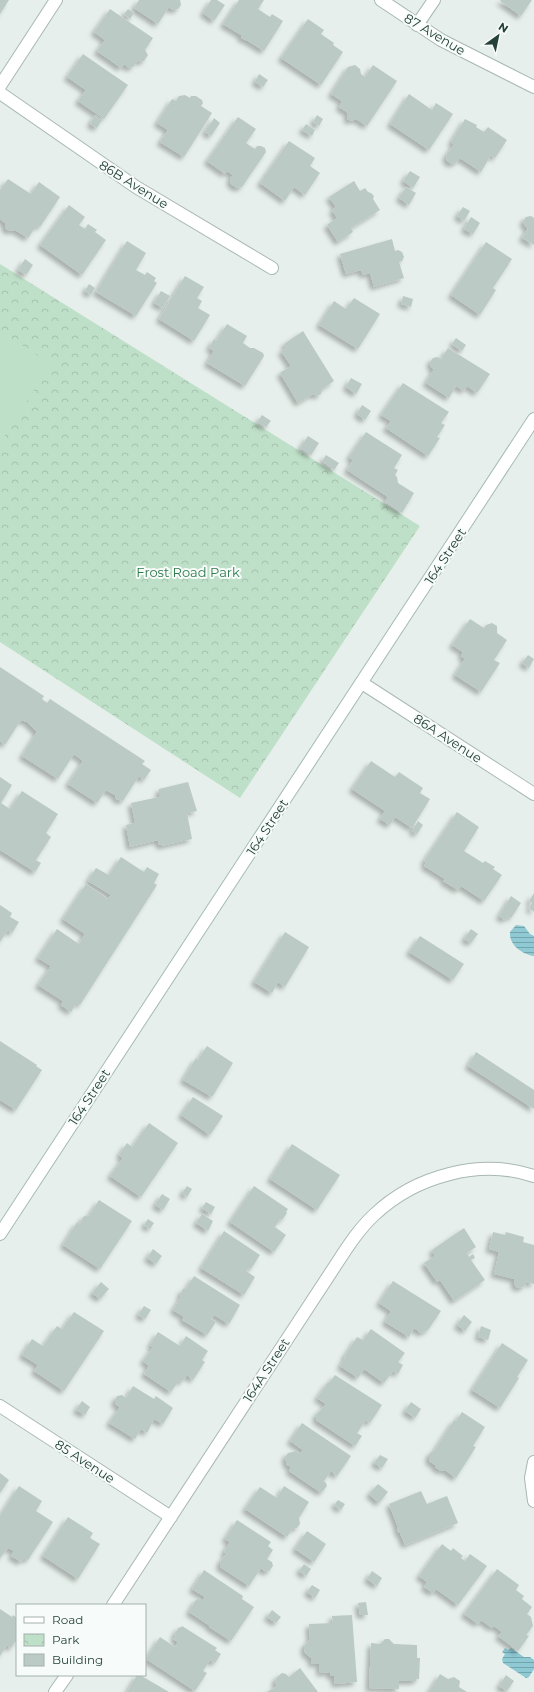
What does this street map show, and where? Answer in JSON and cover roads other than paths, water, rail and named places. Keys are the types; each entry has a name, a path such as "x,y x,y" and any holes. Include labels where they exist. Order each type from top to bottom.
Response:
{"street":[{"path":"0,86 56,0"},
{"name":"87 Avenue","path":"382,0 417,25 449,45 534,87"},
{"path":"417,25 434,0"},
{"name":"86B Avenue","path":"0,93 127,181 272,268"},
{"name":"164 Street","path":"0,1234 534,419"},
{"name":"86A Avenue","path":"362,683 534,794"},
{"name":"164A Street","path":"113,1604 362,1227 386,1204 427,1181 454,1173 480,1169 512,1171 534,1176"},
{"name":"85 Avenue","path":"0,1406 171,1516"},
{"path":"534,1462 531,1478 534,1501"},
{"path":"55,1692 65,1676"}],"water":[{"path":"516,925 524,926 530,934 534,936 534,956 521,951 514,945 510,937 510,932"},
{"path":"505,1648 508,1650 511,1648 524,1657 530,1657 534,1660 534,1669 529,1677 526,1678 503,1663 502,1659 505,1654 502,1652"}],"park label":[{"name":"Frost Road Park","path":"188,572"}]}
